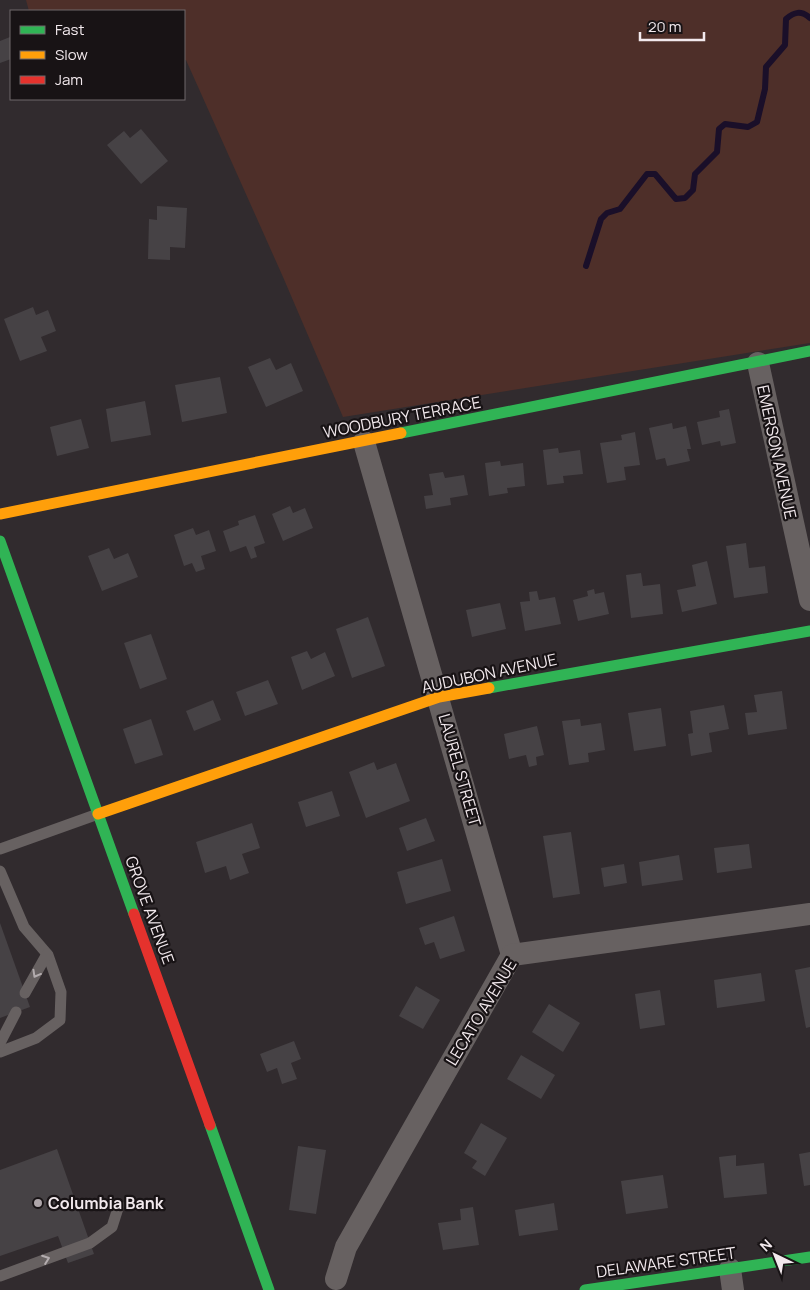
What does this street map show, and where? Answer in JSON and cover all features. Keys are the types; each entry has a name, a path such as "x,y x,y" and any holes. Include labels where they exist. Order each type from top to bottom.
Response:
{"street":[{"name":"WOODBURY TERRACE","path":"0,514 810,351"},
{"name":"EMERSON AVENUE","path":"758,362 810,600"},
{"name":"LAUREL STREET","path":"364,442 512,955"},
{"name":"GROVE AVENUE","path":"0,541 269,1290"},
{"name":"AUDUBON AVENUE","path":"98,814 439,697 810,631"},
{"name":"LECATO AVENUE","path":"336,1279 346,1247 512,955 810,914"},
{"name":"DELAWARE STREET","path":"585,1290 731,1279 810,1257"}],"lane":[{"path":"0,850 98,814"},
{"path":"0,871 24,927 47,954 61,992 60,1020 36,1038 0,1052"},
{"path":"25,993 47,954"},
{"path":"0,1044 16,1012"},
{"path":"0,1276 90,1244 112,1227 118,1205"}],"shaded area":[{"path":"26,0 810,0 810,343 343,417 283,277 185,60 185,10 29,10"}],"building":[{"path":"10,37 10,59 0,63 0,41"},
{"path":"141,129 168,161 141,184 107,145 124,131 130,138"},
{"path":"157,206 187,208 185,248 170,247 170,260 148,259 149,219 157,220"},
{"path":"33,307 36,315 48,310 56,331 41,337 47,351 20,361 4,319"},
{"path":"270,358 276,370 291,363 303,391 266,407 248,367"},
{"path":"220,377 227,413 182,422 175,385"},
{"path":"145,401 151,435 111,442 106,409"},
{"path":"729,409 736,443 721,446 720,441 702,445 697,422 720,417 719,411"},
{"path":"81,419 89,448 57,456 50,427"},
{"path":"672,423 673,429 686,426 691,449 687,449 690,461 667,466 665,458 656,460 649,428"},
{"path":"635,432 640,465 624,467 626,480 607,483 600,443 622,440 621,435"},
{"path":"558,448 559,453 580,450 583,474 563,476 564,483 547,485 543,450"},
{"path":"500,461 501,466 523,463 525,486 507,488 508,493 489,496 485,463"},
{"path":"443,472 445,478 464,475 468,495 450,498 451,505 426,509 424,496 433,495 429,474"},
{"path":"290,506 293,513 305,508 313,528 283,541 272,514"},
{"path":"255,515 265,543 254,547 257,557 251,559 246,546 230,552 223,531 239,525 238,521"},
{"path":"193,528 196,535 209,530 216,551 201,556 205,569 196,572 192,563 184,566 174,535"},
{"path":"746,543 749,568 765,566 768,593 734,598 726,546"},
{"path":"109,548 114,559 128,553 138,577 102,591 88,556"},
{"path":"707,561 717,604 682,612 677,590 696,586 692,565"},
{"path":"641,573 643,586 660,584 663,614 631,618 626,575"},
{"path":"594,589 595,594 604,592 609,614 578,621 573,600 588,596 587,591"},
{"path":"537,591 539,600 555,597 561,624 525,631 520,602 530,601 529,592"},
{"path":"500,603 506,629 472,637 466,610"},
{"path":"368,617 385,666 352,678 336,629"},
{"path":"151,634 167,679 140,689 124,643"},
{"path":"307,651 311,659 325,652 335,676 302,690 291,657"},
{"path":"268,680 278,704 245,716 236,692"},
{"path":"782,691 787,729 748,735 745,713 757,712 754,695"},
{"path":"213,700 221,720 194,731 186,711"},
{"path":"724,705 729,729 709,733 712,752 691,756 688,734 693,733 690,711"},
{"path":"661,708 666,746 634,751 628,713"},
{"path":"151,719 163,755 135,764 123,729"},
{"path":"580,719 581,726 601,723 605,750 588,753 589,762 569,765 562,721"},
{"path":"537,726 544,755 536,757 537,765 529,767 526,755 509,759 504,734"},
{"path":"374,762 377,770 396,763 410,801 366,818 349,772"},
{"path":"332,791 340,816 306,827 298,802"},
{"path":"426,818 435,841 407,851 399,828"},
{"path":"252,823 260,848 242,854 249,873 230,880 226,866 205,873 196,842"},
{"path":"571,832 580,894 553,898 543,836"},
{"path":"749,844 752,868 717,873 714,848"},
{"path":"679,855 683,880 642,886 639,862"},
{"path":"442,859 451,891 406,904 397,872"},
{"path":"624,864 627,883 604,887 601,868"},
{"path":"454,916 465,951 440,959 434,942 425,945 419,928"},
{"path":"0,923 30,1007 0,1018"},
{"path":"810,967 810,1027 806,1028 795,970"},
{"path":"761,973 765,1001 717,1008 714,980"},
{"path":"416,986 440,1000 423,1029 399,1016"},
{"path":"660,990 665,1025 640,1029 635,994"},
{"path":"549,1004 580,1023 563,1052 532,1032"},
{"path":"294,1041 301,1059 291,1063 297,1079 282,1084 277,1068 267,1072 260,1054"},
{"path":"521,1055 555,1075 541,1099 507,1079"},
{"path":"481,1123 507,1138 485,1176 472,1168 477,1161 464,1153"},
{"path":"298,1146 326,1150 316,1214 289,1210"},
{"name":"Columbia Bank","path":"57,1149 94,1254 68,1263 58,1236 0,1256 0,1170"},
{"path":"810,1152 810,1185 804,1186 799,1154"},
{"path":"736,1155 736,1166 764,1163 767,1194 724,1198 719,1157"},
{"path":"663,1175 668,1208 626,1214 621,1181"},
{"path":"554,1203 558,1230 519,1236 515,1210"},
{"path":"473,1207 479,1245 443,1250 438,1223 461,1220 460,1209"}],"waterway":[{"path":"586,266 601,219 607,213 620,209 647,174 655,174 676,199 685,198 693,190 695,174 717,152 719,129 725,124 748,127 757,122 765,89 766,67 785,45 786,19 798,13 810,18"}],"traffic: fast":[{"path":"401,433 810,351"},
{"path":"0,541 134,914"},
{"path":"489,688 810,631"},
{"path":"210,1125 269,1290"},
{"path":"585,1290 810,1257"}],"traffic: slow":[{"path":"0,514 401,433"},
{"path":"98,814 439,697 489,688"}],"traffic: jam":[{"path":"134,914 210,1125"}],"place":[{"name":"Columbia Bank","path":"38,1203"}]}
